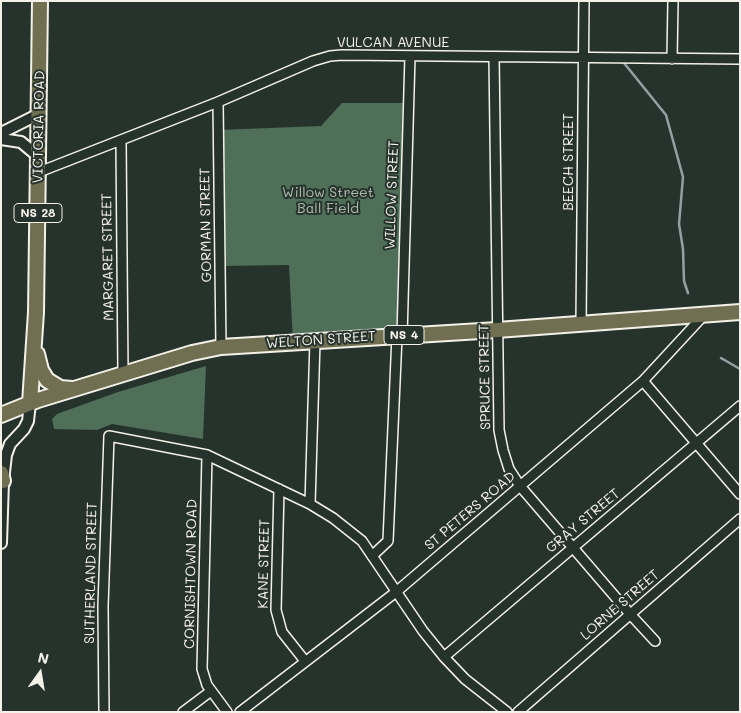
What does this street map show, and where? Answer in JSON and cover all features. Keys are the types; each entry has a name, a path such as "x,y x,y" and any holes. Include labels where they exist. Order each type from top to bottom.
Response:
{"main road":[{"name":"VICTORIA ROAD","path":"30,403 34,343 39,172 40,1"},
{"name":"WELTON STREET","path":"30,403 192,354 221,348 740,312"},
{"path":"34,343 41,370 47,380 60,388 74,389"},
{"name":"NS 4","path":"1,415 30,403"}],"street":[{"name":"BEECH STREET","path":"581,324 584,1"},
{"path":"672,59 673,1"},
{"name":"VULCAN AVENUE","path":"39,172 218,102 313,61 342,55 740,59"},
{"name":"WILLOW STREET","path":"372,556 388,541 399,336 410,56"},
{"name":"SPRUCE STREET","path":"494,57 500,440 509,469 520,486 655,641"},
{"name":"GORMAN STREET","path":"218,102 221,348"},
{"path":"1,133 39,114"},
{"path":"1,139 21,142 39,157"},
{"name":"MARGARET STREET","path":"120,140 123,374"},
{"name":"ST PETERS ROAD","path":"240,712 396,592 643,381 704,315"},
{"path":"310,504 315,342"},
{"path":"643,381 740,494"},
{"path":"1,543 2,477 6,456 10,444 28,422 30,403"},
{"name":"GRAY STREET","path":"444,657 740,406"},
{"name":"SUTHERLAND STREET","path":"104,712 103,606 108,436 208,455"},
{"path":"208,455 310,504 355,534 422,631 444,657 465,679 507,712"},
{"name":"CORNISHTOWN ROAD","path":"208,455 202,669 211,691 227,712"},
{"name":"KANE STREET","path":"279,489 276,610 282,632 305,661"},
{"name":"LORNE STREET","path":"518,712 740,519"},
{"path":"183,712 211,691"}],"green space":[{"name":"Willow Street Ball Field","path":"342,103 407,103 396,337 293,342 289,265 220,266 218,130 321,126"},
{"path":"206,366 203,439 112,424 97,430 54,429 52,419 57,414 118,392"}],"waterway":[{"path":"624,63 666,115 683,177 679,224 683,249 684,281 688,293"},
{"path":"721,358 740,369"}]}
